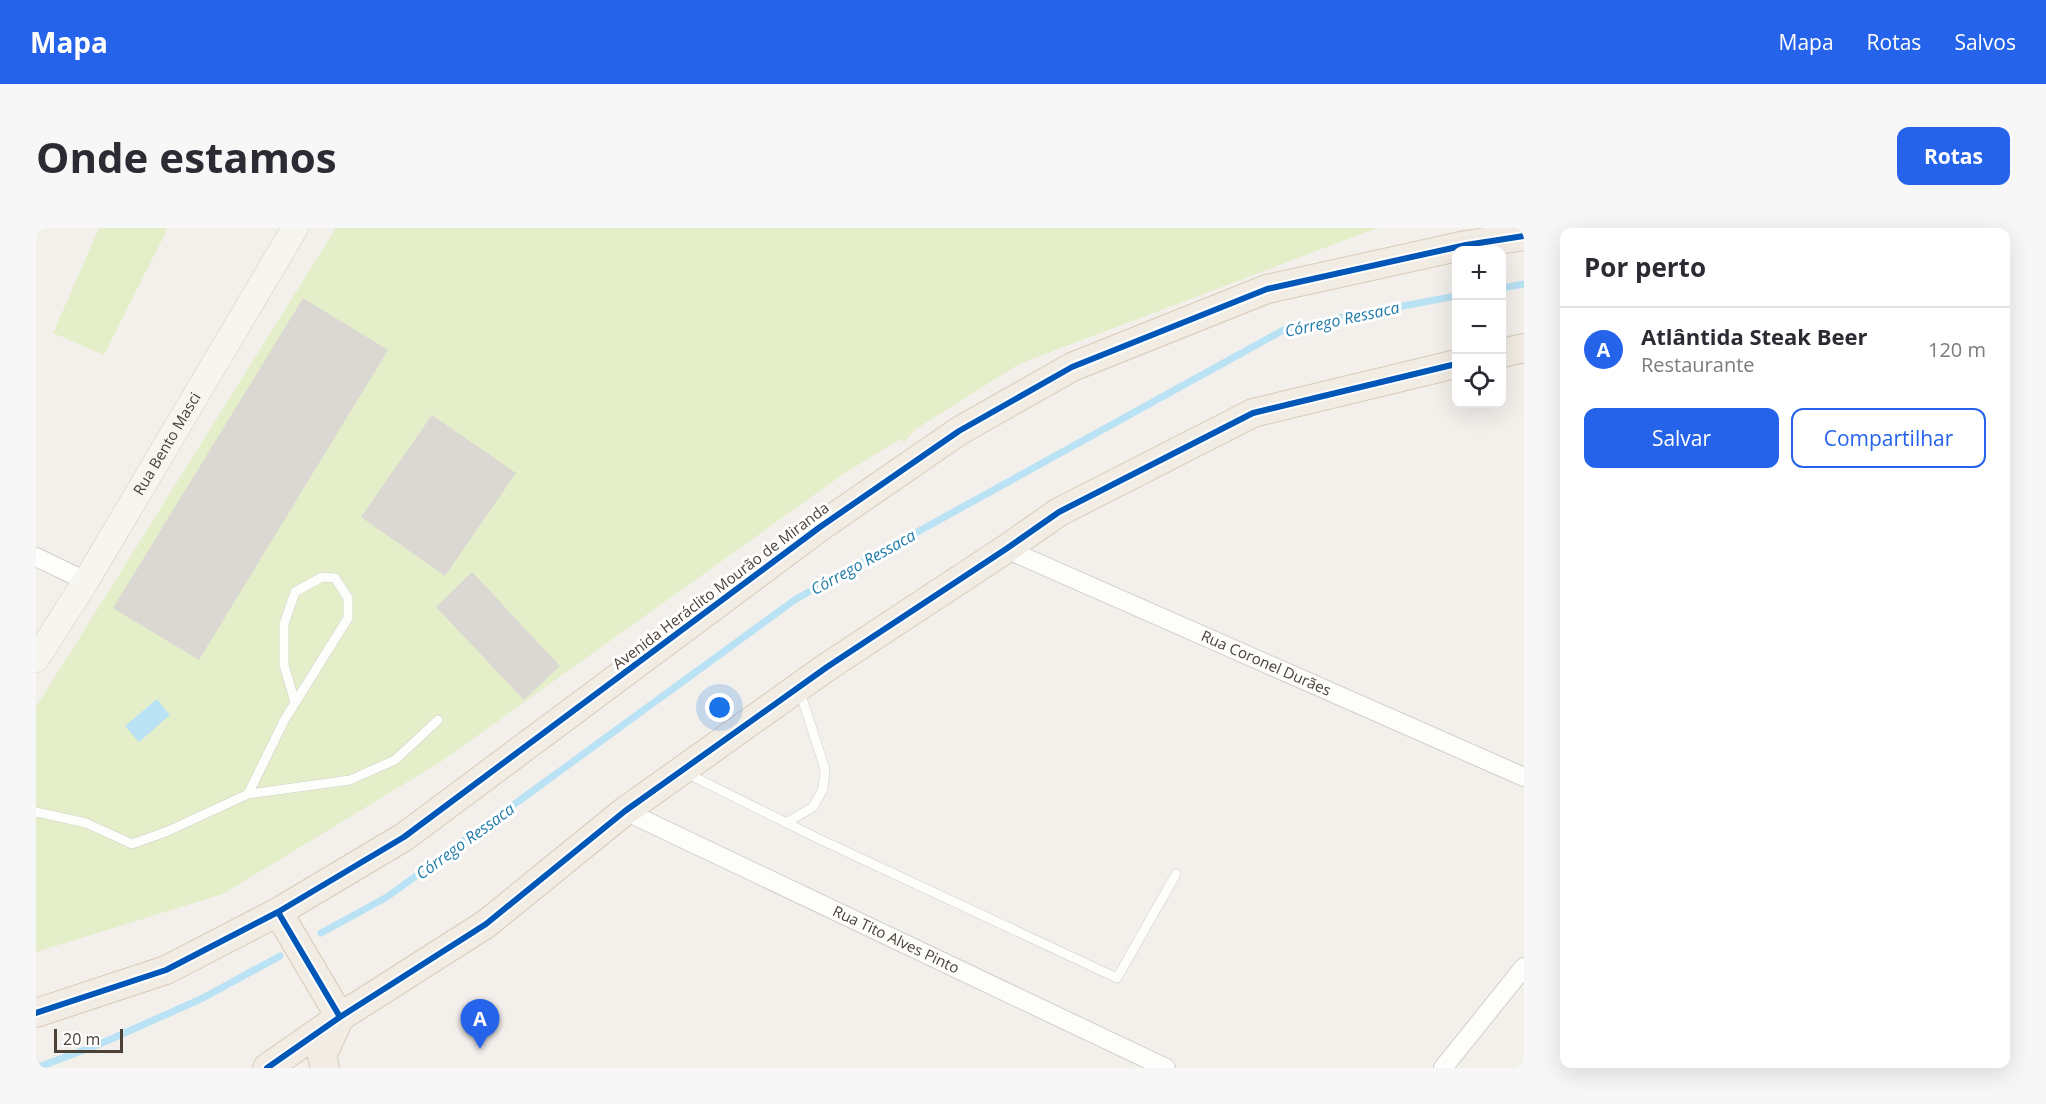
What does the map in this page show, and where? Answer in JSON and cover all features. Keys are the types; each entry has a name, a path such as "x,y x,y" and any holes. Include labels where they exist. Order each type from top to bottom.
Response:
{"main road":[{"name":"Avenida Heráclito Mourão de Miranda","path":"36,1013 166,970 283,921 404,837 820,527 959,431 1072,367 1267,289 1465,237 1524,236"},
{"path":"267,1068 333,1006 486,924 625,811 798,687 1059,512 1253,413 1452,364"},
{"path":"283,921 333,1006 322,1056 325,1068"}],"street":[{"name":"Rua Bento Masci","path":"36,658 86,581 295,228"},
{"name":"Rua Coronel Durães","path":"1006,549 1524,777"},
{"path":"36,557 86,581"},
{"name":"Rua Tito Alves Pinto","path":"625,811 1166,1068"},
{"path":"1443,1068 1524,967"}],"lane":[{"path":"248,795 295,702 348,618 348,598 335,578 322,577 295,592 284,624 284,665 295,702"},
{"path":"786,823 813,807 823,789 825,769 798,687"},
{"path":"36,812 86,823 132,844 168,831 248,795 350,780 395,760 438,720"},
{"path":"681,771 786,823 1117,978 1176,874"}],"green space":[{"path":"99,228 168,228 104,355 53,333"},
{"path":"336,228 1377,228 1019,364 916,429 904,442 900,439 845,473 442,761 223,894 36,952 36,707"}],"water":[{"path":"157,699 170,715 139,742 125,726"}],"building":[{"path":"303,298 388,350 199,660 113,608"},
{"path":"432,415 516,473 445,576 361,517"},
{"path":"472,572 560,666 524,700 436,607"}],"waterway":[{"name":"Córrego Ressaca","path":"1506,287 1524,284"},
{"name":"Córrego Ressaca","path":"321,933 387,897 796,599 1287,328 1452,297"},
{"name":"Córrego Ressaca","path":"36,1068 100,1044 203,998 280,956"}],"cycle path":[{"path":"36,1013 166,970 278,912 404,837 820,527 959,431 1072,367 1267,289 1466,245 1524,236"},
{"path":"267,1068 340,1017 486,924 625,811 827,667 1059,512 1253,413 1452,365"},
{"path":"278,912 340,1017"}],"place":[{"name":"Atlântida Steak Beer","path":"480,1049"}]}
